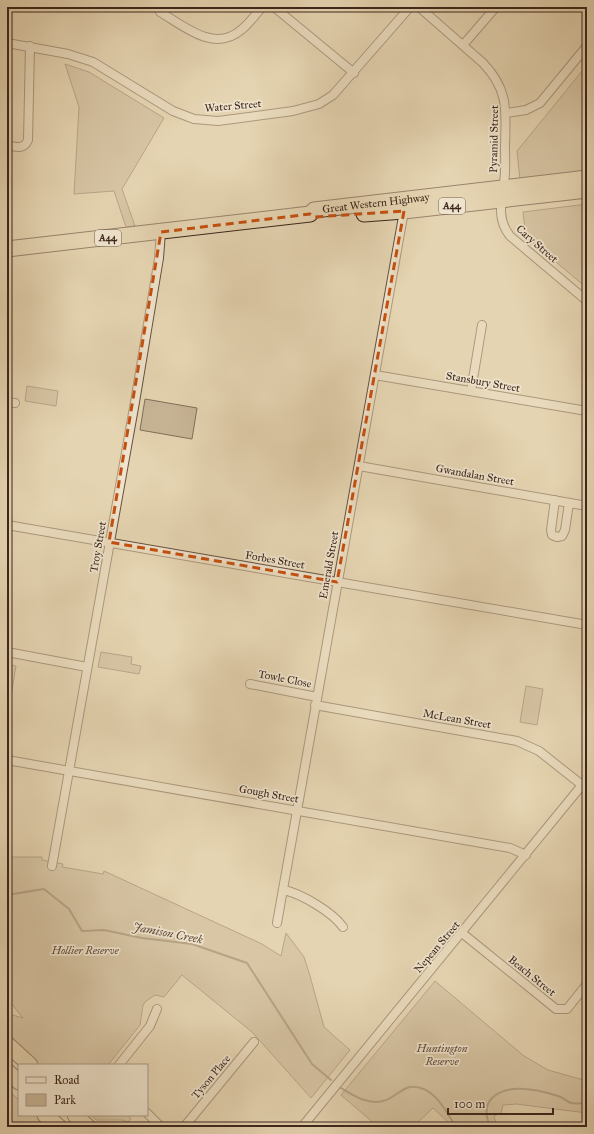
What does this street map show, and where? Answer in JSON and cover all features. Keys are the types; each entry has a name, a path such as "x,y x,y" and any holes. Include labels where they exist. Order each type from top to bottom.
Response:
{"highway":[{"name":"Great Western Highway","path":"310,214 315,217 404,211 587,178"},
{"name":"Great Western Highway","path":"7,249 310,214 314,210 502,194 587,190"},
{"name":"Great Western Highway","path":"7,254 37,249 42,246"},
{"path":"7,1044 29,1064"},
{"path":"7,1053 19,1064"},
{"path":"7,1071 18,1081"},
{"path":"7,1080 18,1090"},
{"path":"46,1116 58,1127"},
{"path":"55,1116 67,1127"},
{"path":"76,1116 88,1127"},
{"path":"84,1116 93,1127"}],"street":[{"path":"160,12 199,35 219,40 232,36 241,30 262,7"},
{"path":"274,7 354,73"},
{"name":"Water Street","path":"7,43 30,46 87,59 178,113 203,121 231,119 311,108 334,95 410,7"},
{"name":"Pyramid Street","path":"419,7 483,63 499,83 505,101 506,113 502,194"},
{"path":"463,45 496,7"},
{"path":"7,145 21,147 24,146 28,140 30,46"},
{"path":"506,113 526,110 540,103 587,46"},
{"name":"Cary Street","path":"502,194 503,224 510,236 587,302"},
{"name":"Emerald Street","path":"278,923 337,582 404,211"},
{"name":"Troy Street","path":"52,866 159,258 161,232"},
{"path":"471,391 482,325"},
{"name":"Stansbury Street","path":"375,375 587,411"},
{"name":"Gwandalan Street","path":"359,466 587,506"},
{"path":"555,500 551,530 552,535 557,537 562,536 565,532 570,503"},
{"name":"Forbes Street","path":"7,525 587,625"},
{"path":"7,652 87,667"},
{"name":"Towle Close","path":"250,684 316,701"},
{"name":"McLean Street","path":"316,701 518,741 539,751 584,782"},
{"name":"Gough Street","path":"7,760 510,848 526,855"},
{"name":"Nepean Street","path":"302,1127 526,855 584,782"},
{"path":"284,890 294,893 331,914 343,927"},
{"name":"Beach Street","path":"462,933 556,1009 567,1009 587,984"},
{"path":"121,1064 150,1026 157,1009"},
{"name":"Tyson Place","path":"184,1127 254,1042"},
{"path":"148,1114 162,1127"}],"highlighted area":[{"path":"404,211 337,582 109,542 161,232 310,214 315,217"}],"green space":[{"path":"65,64 89,72 164,118 122,189 135,226 126,227 114,191 74,194 79,107"},
{"path":"587,65 587,172 520,180 517,151"},
{"path":"587,204 587,288 526,237 523,212"},
{"path":"27,386 58,391 56,406 25,401"},
{"path":"145,399 197,408 192,439 140,430"},
{"path":"101,652 132,657 131,664 141,666 139,674 98,667"},
{"path":"7,664 16,666 7,720"},
{"path":"526,686 543,689 537,725 520,722"},
{"name":"Hollier Reserve","path":"7,857 42,857 42,860 63,864 62,867 103,874 104,871 262,944 281,956 286,933 304,957 324,1027 350,1050 311,1098 252,1032 182,975 164,997 155,995 146,1001 143,1005 140,1025 109,1064 36,1064 7,1037 7,1015 9,1014 23,1018 7,998"},
{"name":"Huntington Reserve","path":"435,981 524,1056 548,1070 587,1081 587,1113 516,1104 503,1105 501,1113 494,1116 497,1127 450,1127 447,1121 433,1108 413,1127 376,1125 341,1095"},
{"path":"7,1089 18,1099 18,1116 38,1116 50,1127 7,1127"},
{"path":"92,1116 129,1116 131,1119 128,1122 122,1120 96,1120"}],"waterway":[{"name":"Jamison Creek","path":"7,895 44,889 69,909 82,931 104,930 142,938 192,944 247,963 312,1064 331,1080"},
{"name":"Jamison Creek","path":"341,1088 360,1099 377,1102 387,1100 406,1088 418,1087 432,1094 438,1100 456,1127"},
{"name":"Jamison Creek","path":"490,1127 487,1116 489,1101 499,1093 506,1090 533,1090 560,1097 571,1103 587,1103"}]}
